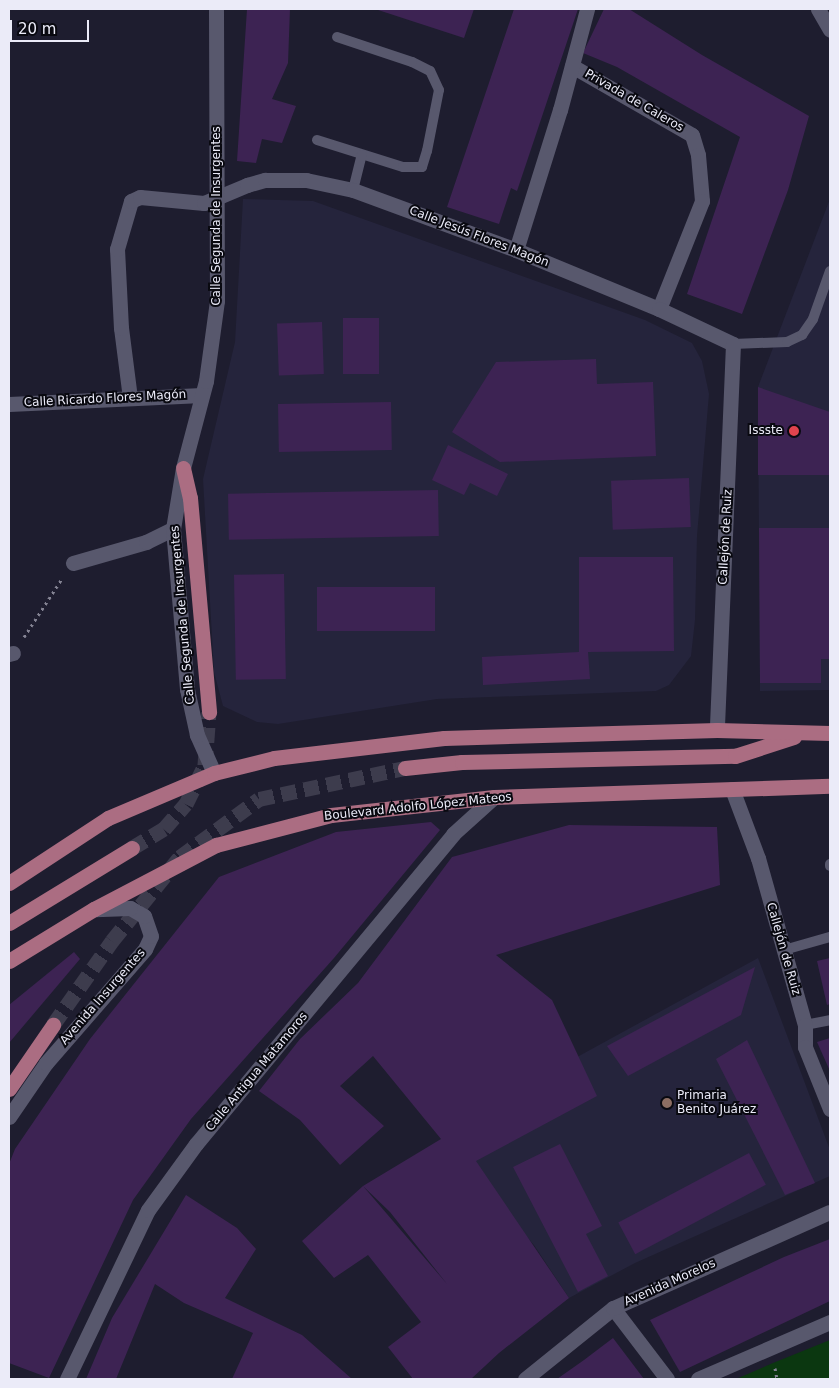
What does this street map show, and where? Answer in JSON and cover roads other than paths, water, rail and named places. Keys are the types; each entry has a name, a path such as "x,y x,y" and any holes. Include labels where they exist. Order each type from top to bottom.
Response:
{"main road":[{"path":"183,468 190,498 209,712"},
{"path":"9,883 108,818 214,772 274,758 444,738 717,730 805,734 830,732"},
{"path":"405,768 462,762 735,756 805,734"},
{"name":"Boulevard Adolfo López Mateos","path":"9,961 94,909 216,845 331,814 494,797 830,786"},
{"path":"9,924 132,848"},
{"path":"9,1089 53,1025"}],"street":[{"name":"Calle Segunda de Insurgentes","path":"214,772 197,735 187,688 173,529 183,468 202,395 217,301 216,9"},
{"name":"Privada de Caleros","path":"516,250 572,66 587,9"},
{"path":"818,9 830,30"},
{"name":"Privada de Caleros","path":"572,66 692,135 698,155 702,201 659,309"},
{"name":"Calle Jesús Flores Magón","path":"218,199 247,184 265,180 306,180 353,190 516,250 659,309 733,344"},
{"path":"130,398 121,328 117,249 131,201 140,197 204,203 218,199"},
{"name":"Callejón de Ruiz","path":"717,730 733,344"},
{"name":"Calle Ricardo Flores Magón","path":"9,404 202,395"},
{"path":"73,562 146,542 173,529"},
{"name":"Callejón de Ruiz","path":"732,789 758,858 805,1025 805,1047 830,1109"},
{"name":"Calle Antigua Matamoros","path":"67,1379 148,1210 196,1144 453,834 494,797"},
{"name":"Avenida Insurgentes","path":"9,1117 46,1064 145,949 151,936 144,916 130,908 94,909"},
{"name":"Avenida Morelos","path":"525,1379 613,1308 830,1212"},
{"path":"613,1308 667,1379"},
{"path":"698,1379 830,1322"}],"lane":[{"path":"317,140 403,168 422,167 439,90 430,71 418,65 337,37"},
{"path":"353,190 362,155"},
{"path":"733,344 787,342 802,336 813,319 830,271"},
{"path":"784,950 830,937"},
{"path":"805,1025 830,1020"}],"tunnel":[{"path":"132,848 164,829 186,804 205,765 209,712"},
{"path":"53,1025 112,941 180,857 259,799 405,768"}],"place":[{"name":"Issste","path":"794,431"},
{"name":"Primaria Benito Juárez","path":"667,1103"}]}
